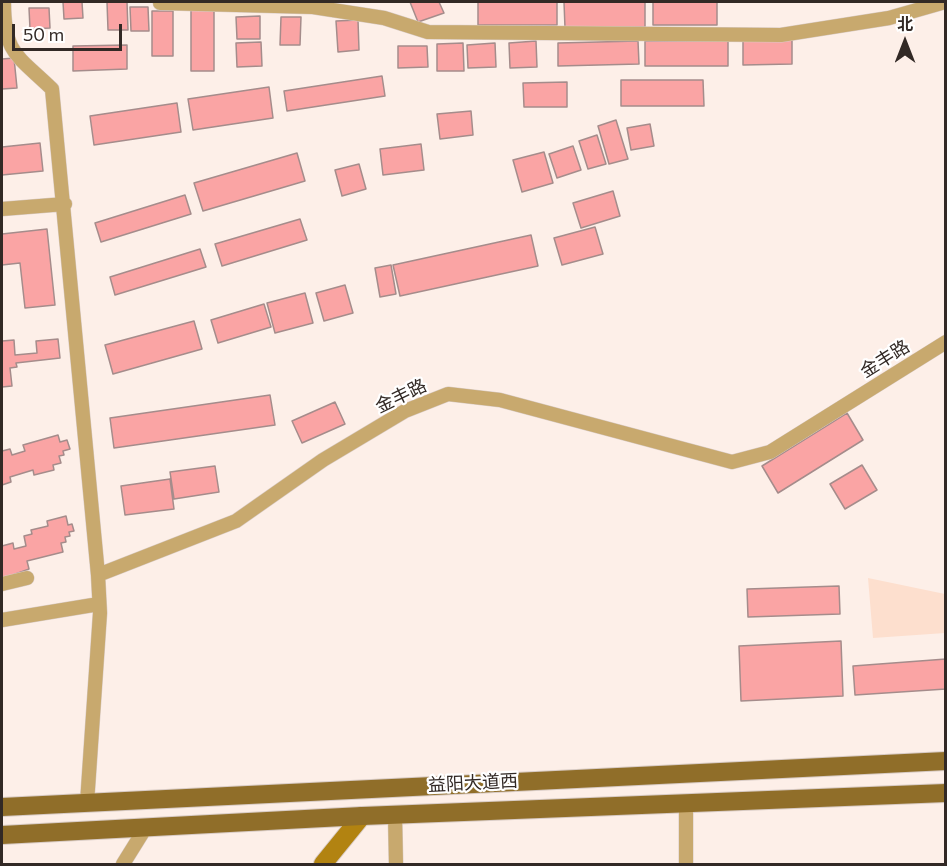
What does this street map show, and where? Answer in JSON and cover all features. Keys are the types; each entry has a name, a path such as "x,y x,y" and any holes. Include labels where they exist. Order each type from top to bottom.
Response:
{"main road":[{"name":"益阳大道西","path":"2,807 945,761"},
{"name":"益阳大道西","path":"2,835 362,816 945,793"}],"street":[{"path":"4,2 4,30 11,50 52,89 65,204 98,575 99,604 87,803"},
{"path":"160,3 312,4 384,18 428,32 781,35 889,18 945,2"},
{"path":"2,209 65,204"},
{"name":"金丰路","path":"98,575 236,521 323,460 405,411 448,393 500,400 732,462 770,452 945,342"},
{"path":"2,584 27,578"},
{"path":"2,620 99,604"},
{"path":"686,803 686,864"},
{"path":"395,815 396,864"},
{"path":"323,864 362,816"},
{"path":"123,864 146,827"}],"shaded area":[{"path":"868,578 945,594 945,633 873,638"}],"building":[{"path":"63,2 82,2 83,18 64,19"},
{"path":"107,2 127,2 128,30 108,30"},
{"path":"410,2 439,2 444,13 418,22"},
{"path":"478,2 557,2 557,25 478,25"},
{"path":"564,2 645,2 645,27 565,28"},
{"path":"653,2 717,2 717,25 653,25"},
{"path":"130,7 148,7 149,31 131,31"},
{"path":"29,8 49,8 50,28 30,29"},
{"path":"191,10 214,10 214,71 191,71"},
{"path":"152,11 173,11 173,56 152,56"},
{"path":"260,16 260,39 237,39 236,17"},
{"path":"281,17 301,17 300,45 280,45"},
{"path":"358,20 359,50 338,52 336,21"},
{"path":"792,39 792,64 743,65 743,40"},
{"path":"536,41 537,67 510,68 509,43"},
{"path":"638,41 639,64 558,66 558,43"},
{"path":"645,41 728,41 728,66 645,66"},
{"path":"261,42 262,66 237,67 236,43"},
{"path":"463,43 464,71 437,71 437,44"},
{"path":"495,43 496,67 468,68 467,45"},
{"path":"127,45 127,69 73,71 73,46"},
{"path":"398,46 427,46 428,67 398,68"},
{"path":"14,58 17,88 2,89 2,59"},
{"path":"382,76 385,96 287,111 284,91"},
{"path":"621,80 703,80 704,106 621,106"},
{"path":"567,82 567,107 524,107 523,83"},
{"path":"269,87 273,118 193,130 188,99"},
{"path":"177,103 181,132 94,145 90,116"},
{"path":"471,111 473,135 440,139 437,114"},
{"path":"616,120 628,159 609,164 598,126"},
{"path":"650,124 654,146 631,150 627,128"},
{"path":"597,135 606,164 588,169 579,141"},
{"path":"40,143 43,171 2,175 2,147"},
{"path":"421,144 424,170 383,175 380,149"},
{"path":"573,146 581,170 557,178 549,154"},
{"path":"544,152 553,183 522,192 513,160"},
{"path":"297,153 305,181 203,211 194,183"},
{"path":"359,164 366,189 342,196 335,170"},
{"path":"613,191 620,216 581,228 573,203"},
{"path":"185,195 191,214 101,242 95,223"},
{"path":"300,219 307,240 222,266 215,244"},
{"path":"595,227 603,254 562,265 554,238"},
{"path":"47,229 55,305 25,308 20,263 2,265 2,234"},
{"path":"531,235 538,266 400,296 393,265"},
{"path":"200,249 206,267 115,295 110,277"},
{"path":"391,265 396,294 380,297 375,268"},
{"path":"345,285 353,313 324,321 316,293"},
{"path":"305,293 313,323 275,333 267,303"},
{"path":"264,304 271,327 218,343 211,320"},
{"path":"194,321 202,349 113,374 105,345"},
{"path":"58,339 60,358 16,363 17,367 10,368 12,386 2,387 2,341 14,340 15,355 37,353 36,341"},
{"path":"270,395 275,425 114,448 110,418"},
{"path":"335,402 345,424 302,443 292,421"},
{"path":"847,413 863,440 778,493 762,466"},
{"path":"58,435 60,442 67,440 70,449 63,451 64,455 59,456 61,463 53,465 54,470 34,475 33,470 10,477 11,482 2,485 2,451 10,449 12,455 25,451 23,445"},
{"path":"862,465 877,490 845,509 830,484"},
{"path":"215,466 219,492 174,499 170,472"},
{"path":"170,479 174,509 125,515 121,486"},
{"path":"66,516 68,525 72,524 74,531 69,532 70,536 65,537 66,542 61,543 63,552 27,561 29,569 2,579 2,546 13,543 14,549 26,546 24,536 32,534 31,530 48,526 47,521"},
{"path":"839,586 840,614 748,617 747,589"},
{"path":"841,641 843,696 741,701 739,646"},
{"path":"946,659 946,689 855,695 853,666"}]}
